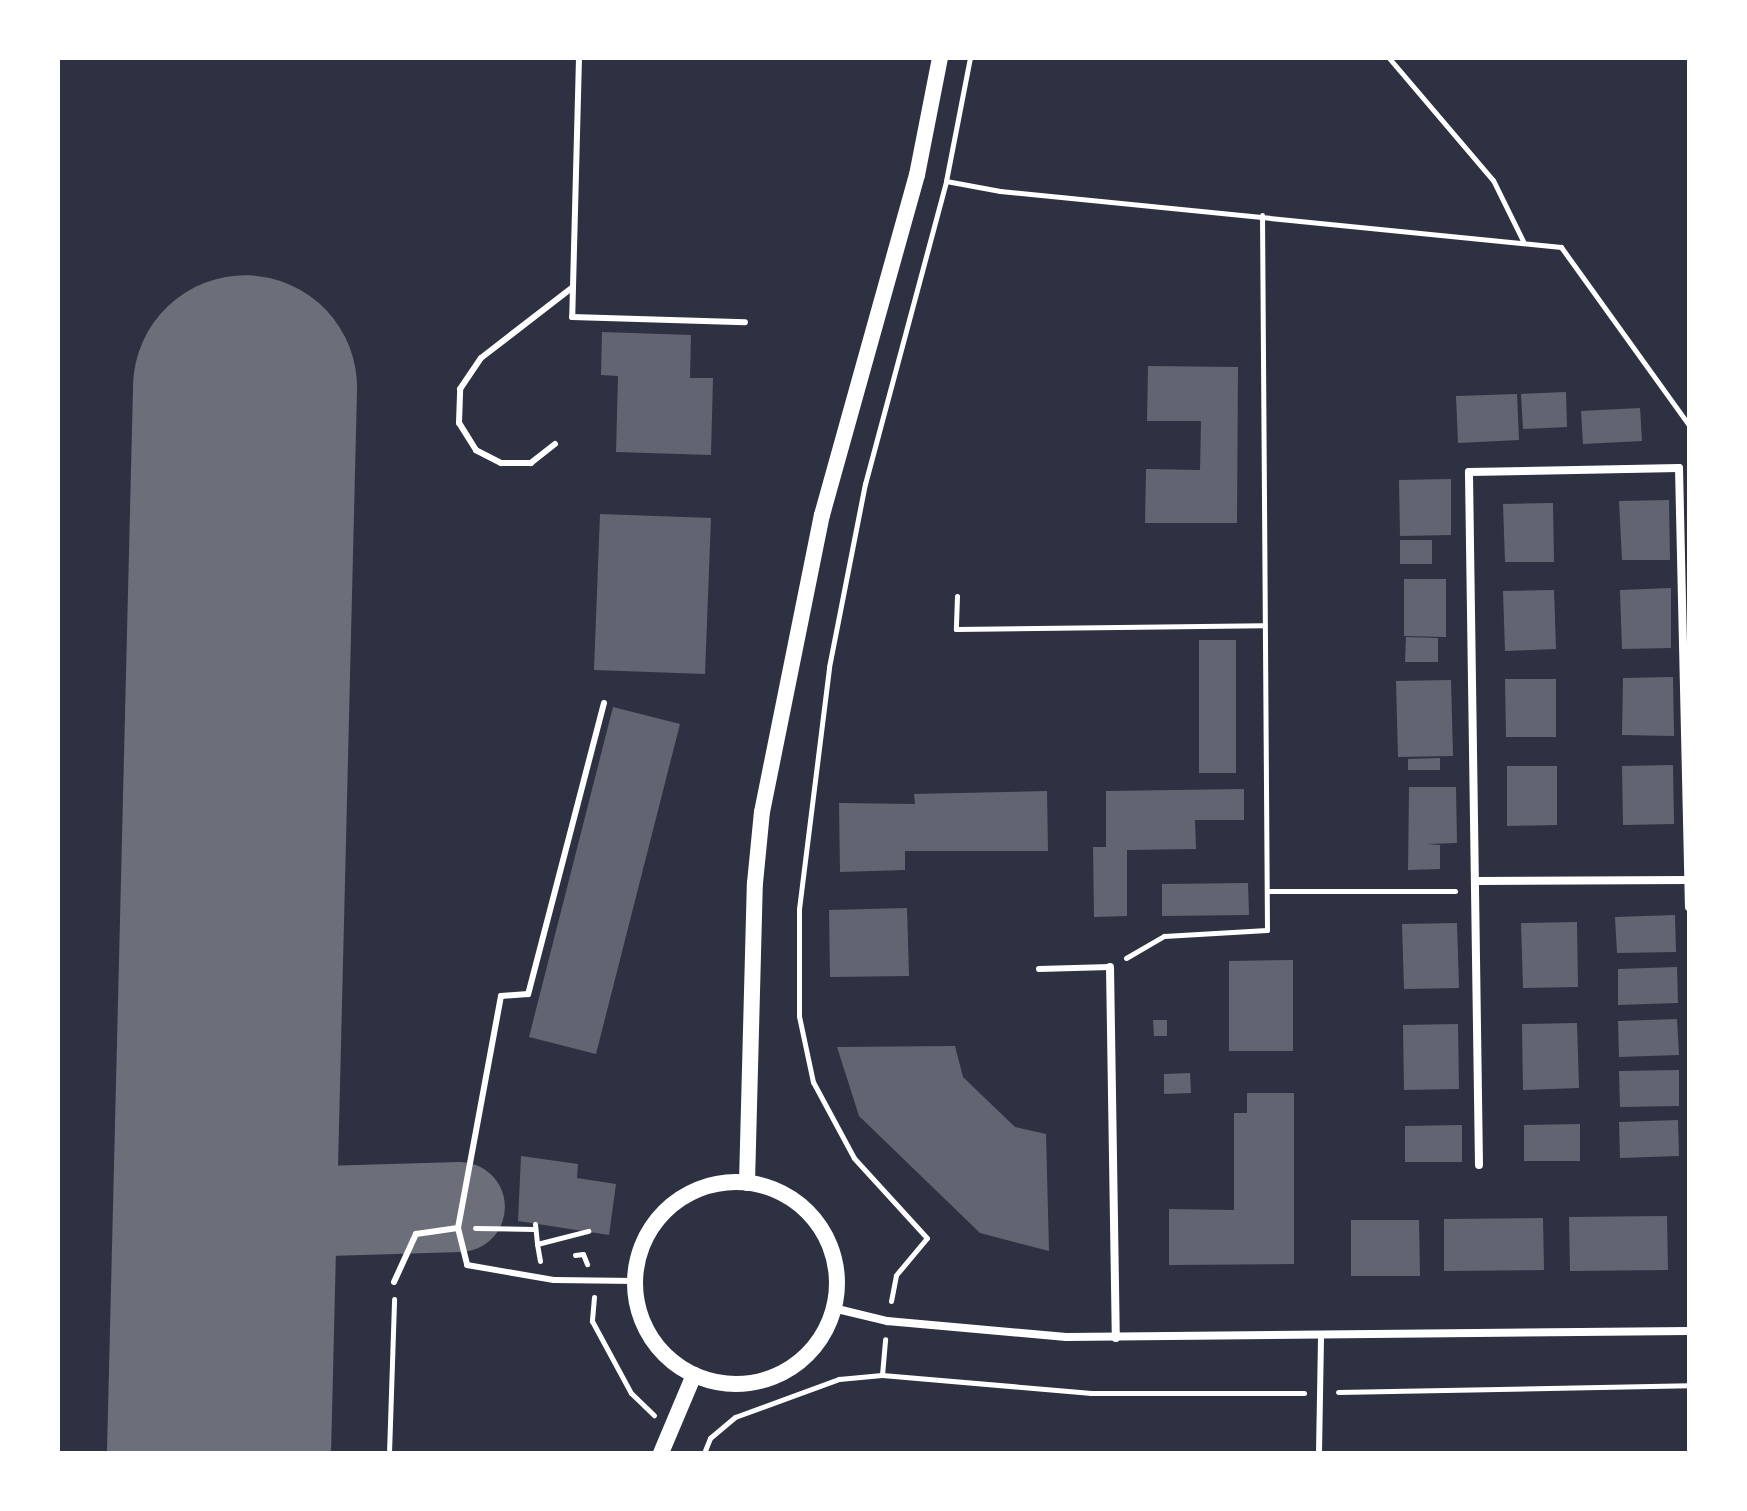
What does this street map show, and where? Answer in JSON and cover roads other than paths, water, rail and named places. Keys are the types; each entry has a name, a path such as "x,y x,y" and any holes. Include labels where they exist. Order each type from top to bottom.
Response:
{"main road":[{"path":"747,1183 755,883 762,812 822,515 917,175 940,58"},
{"path":"747,1183 789,1197 818,1224 834,1260 833,1308 808,1353 775,1376 736,1384 694,1375 664,1354 652,1339 636,1301 635,1281 643,1244 664,1212 695,1190 747,1183"},
{"path":"661,1453 694,1375"}],"street":[{"path":"1479,1165 1469,472 1679,468 1689,907"},
{"path":"1476,881 1689,880"},
{"path":"1110,967 1116,1338"},
{"path":"833,1308 887,1321 991,1334 1116,1338 1689,1331"}],"lane":[{"path":"579,58 572,317 745,322"},
{"path":"555,444 531,463 501,463 476,450 459,423 460,389 481,358 573,287"},
{"path":"604,703 528,994 501,996 458,1228 467,1265 594,1283 635,1281"},
{"path":"1039,969 1110,967"},
{"path":"394,1282 416,1234 458,1228"},
{"path":"1319,1453 1321,1334"}]}
